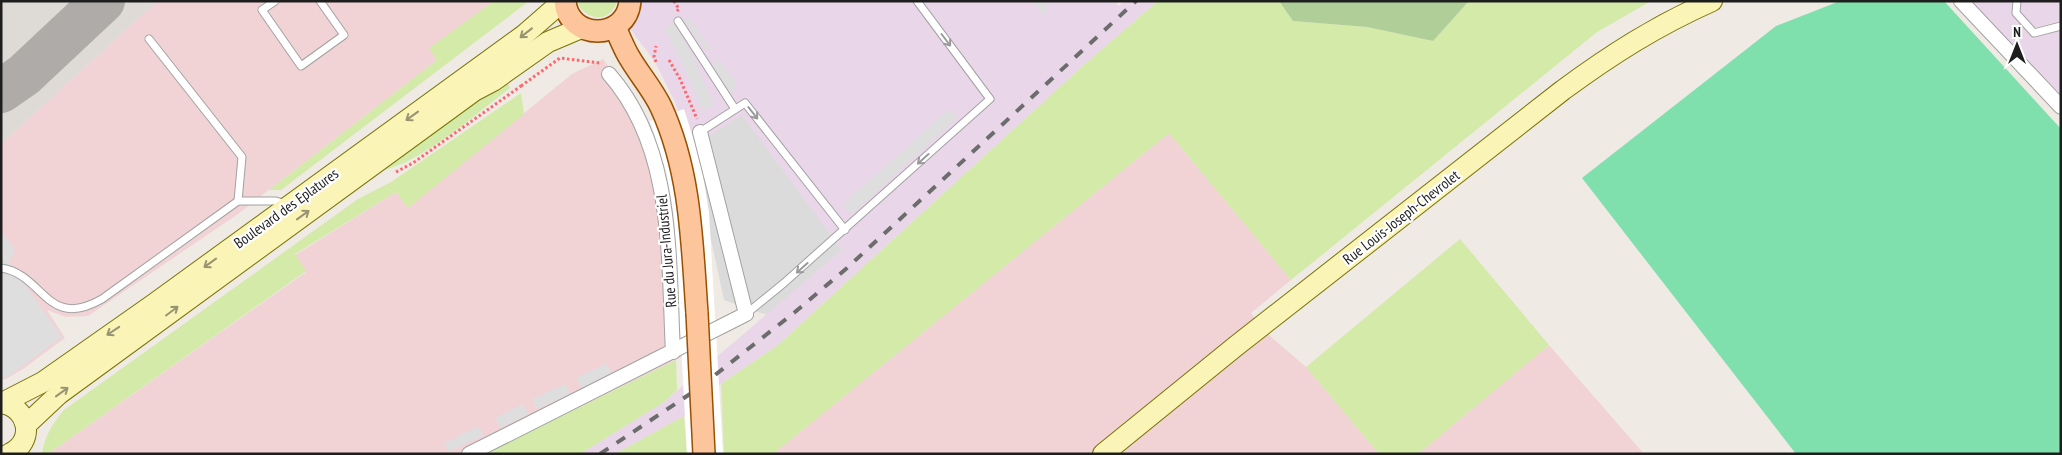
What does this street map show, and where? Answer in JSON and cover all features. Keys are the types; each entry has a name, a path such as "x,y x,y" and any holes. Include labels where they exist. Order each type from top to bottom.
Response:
{"main road":[{"path":"564,1 571,19 581,28 594,32 601,32 615,27 625,18 630,1"},
{"name":"Boulevard des Eplatures","path":"2,403 43,382 524,35 564,1"},
{"name":"Rue Louis-Joseph-Chevrolet","path":"1104,454 1236,346 1571,84 1610,55 1642,36 1712,1"},
{"path":"615,27 627,54 654,94 665,116 683,168 691,214 704,454"},
{"name":"Boulevard des Eplatures","path":"26,425 59,394 474,91 493,81 548,42 581,28"},
{"path":"2,403 15,407 24,418 26,425 25,438 12,453"}],"street":[{"path":"1961,1 2061,107"},
{"name":"Rue du Jura-Industriel","path":"607,69 624,91 637,114 648,141 662,194 667,231 672,352"},
{"path":"469,454 746,314 700,132"}],"lane":[{"path":"275,1 262,10 301,66 344,35 320,1"},
{"path":"746,314 784,284 990,99 917,1"},
{"path":"2017,1 2016,13 2034,33 2061,26"},
{"path":"678,21 735,109"},
{"path":"149,39 242,157 238,200"},
{"path":"700,132 745,103 845,230"},
{"path":"1,268 20,274 51,302 63,308 78,308 91,305 102,299 238,200 276,201 289,205"}],"path":[{"path":"521,86 560,58 607,69"},
{"path":"669,60 690,99 700,132"}],"shaded area":[{"path":"1,1 157,1 1,144"},
{"path":"157,1 494,1 430,48 437,60 238,214 88,316 66,317 47,310 65,338 23,369 6,379 1,379 1,144"},
{"path":"634,1 1115,1 1119,6 1124,1 1158,1 1085,64 778,345 721,384 684,416 615,454 580,454 664,402 842,250 742,115 691,147 674,100 655,62 628,26"},
{"path":"1032,1 1047,1 1049,4 1044,17"},
{"path":"1961,1 2061,1 2061,107"},
{"path":"688,17 711,48 707,51 684,20"},
{"path":"674,23 693,56 714,105 703,111 664,28"},
{"path":"718,58 736,82 732,95 712,69"},
{"path":"603,59 632,99 651,137 675,322 682,357 484,454 48,454 306,272 295,255 396,192 408,208 572,74"},
{"path":"949,109 958,117 852,214 842,205"},
{"path":"742,114 842,250 767,315 724,300 691,147"},
{"path":"1169,133 1291,280 1251,313 1271,337 1306,367 1379,454 773,454"},
{"path":"1,231 15,250 9,262 62,337 6,378 1,377"},
{"path":"1549,345 1644,454 1418,454"},
{"path":"607,363 611,373 582,388 576,378"},
{"path":"565,384 570,394 537,409 532,399"},
{"path":"523,404 528,414 500,428 495,418"},
{"path":"479,426 483,436 448,452 444,443"}],"green space":[{"path":"494,1 529,1 281,190 269,190 437,60 429,48"},
{"path":"577,1 617,1 609,14 597,17 585,13"},
{"path":"1158,1 1279,1 1293,21 1367,27 1433,41 1469,1 1651,1 1597,32 1291,280 1169,133 773,454 724,454 721,384 778,345 1085,64"},
{"path":"1279,1 1469,1 1433,41 1367,27 1293,21"},
{"path":"1840,1 1944,1 2061,129 2061,454 1796,454 1582,178 1776,26"},
{"path":"504,78 510,88 458,128 432,147 404,163 375,174"},
{"path":"521,93 524,114 408,208 396,192 295,254 306,271 48,454 42,454 50,430 64,410 358,199 391,182"},
{"path":"1460,239 1549,345 1418,454 1379,454 1306,367"},
{"path":"676,360 677,390 664,402 580,454 484,454"},
{"path":"684,416 687,454 615,454"}],"pier":[{"path":"684,109 701,163 709,212 723,454 687,454 674,215 666,171 650,121"}],"taxiway":[{"path":"1,91 24,75 103,1"}],"railway":[{"path":"600,454 696,390 795,312 847,268 1136,1"}]}
